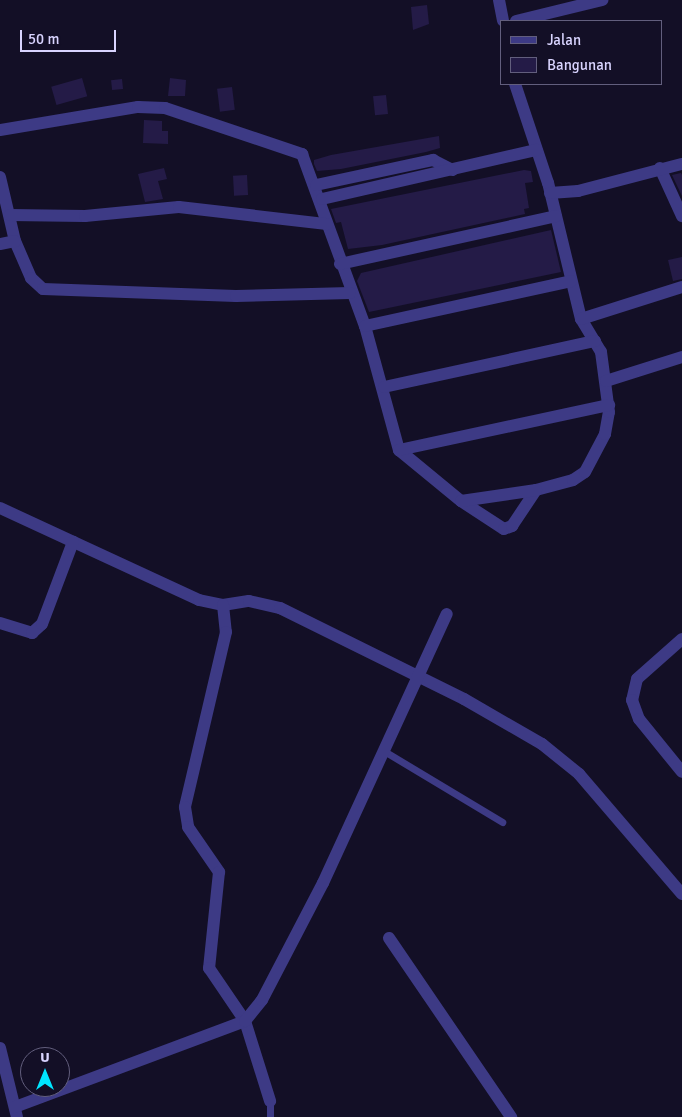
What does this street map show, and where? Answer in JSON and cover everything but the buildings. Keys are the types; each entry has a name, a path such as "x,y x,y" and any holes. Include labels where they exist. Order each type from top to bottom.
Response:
{"street":[{"path":"499,0 503,20"},
{"path":"520,20 602,0"},
{"path":"461,502 536,490 573,480 585,472 605,434 609,405 606,381 595,341 581,319 550,193 515,85"},
{"path":"0,130 138,107 165,108 302,154 322,198 327,224 340,264 365,326 384,387 399,450 461,502 504,529 512,526 536,490"},
{"path":"322,198 536,150"},
{"path":"316,185 434,160 453,170"},
{"path":"550,193 614,183 660,168 682,164"},
{"path":"660,168 682,216"},
{"path":"0,177 15,241 31,278 43,289 60,292 350,292"},
{"path":"10,215 85,216 180,207 327,224"},
{"path":"340,264 556,216"},
{"path":"0,244 15,241"},
{"path":"365,326 571,281"},
{"path":"581,319 682,287"},
{"path":"384,387 595,341"},
{"path":"606,381 682,357"},
{"path":"399,450 609,405"},
{"path":"0,508 199,600 223,605 249,601 280,608 419,675 542,744 579,774 682,894"},
{"path":"0,623 32,633 42,624 73,542"},
{"path":"223,605 226,632 185,807 188,827 218,872 209,968 245,1021 270,1101"},
{"path":"0,1048 16,1112 245,1021 262,1000 323,882 447,614"},
{"path":"682,638 637,679 632,700 639,719 682,772"},
{"path":"390,938 512,1117"}],"lane":[{"path":"384,751 502,822"},
{"path":"270,1101 270,1117"}]}
